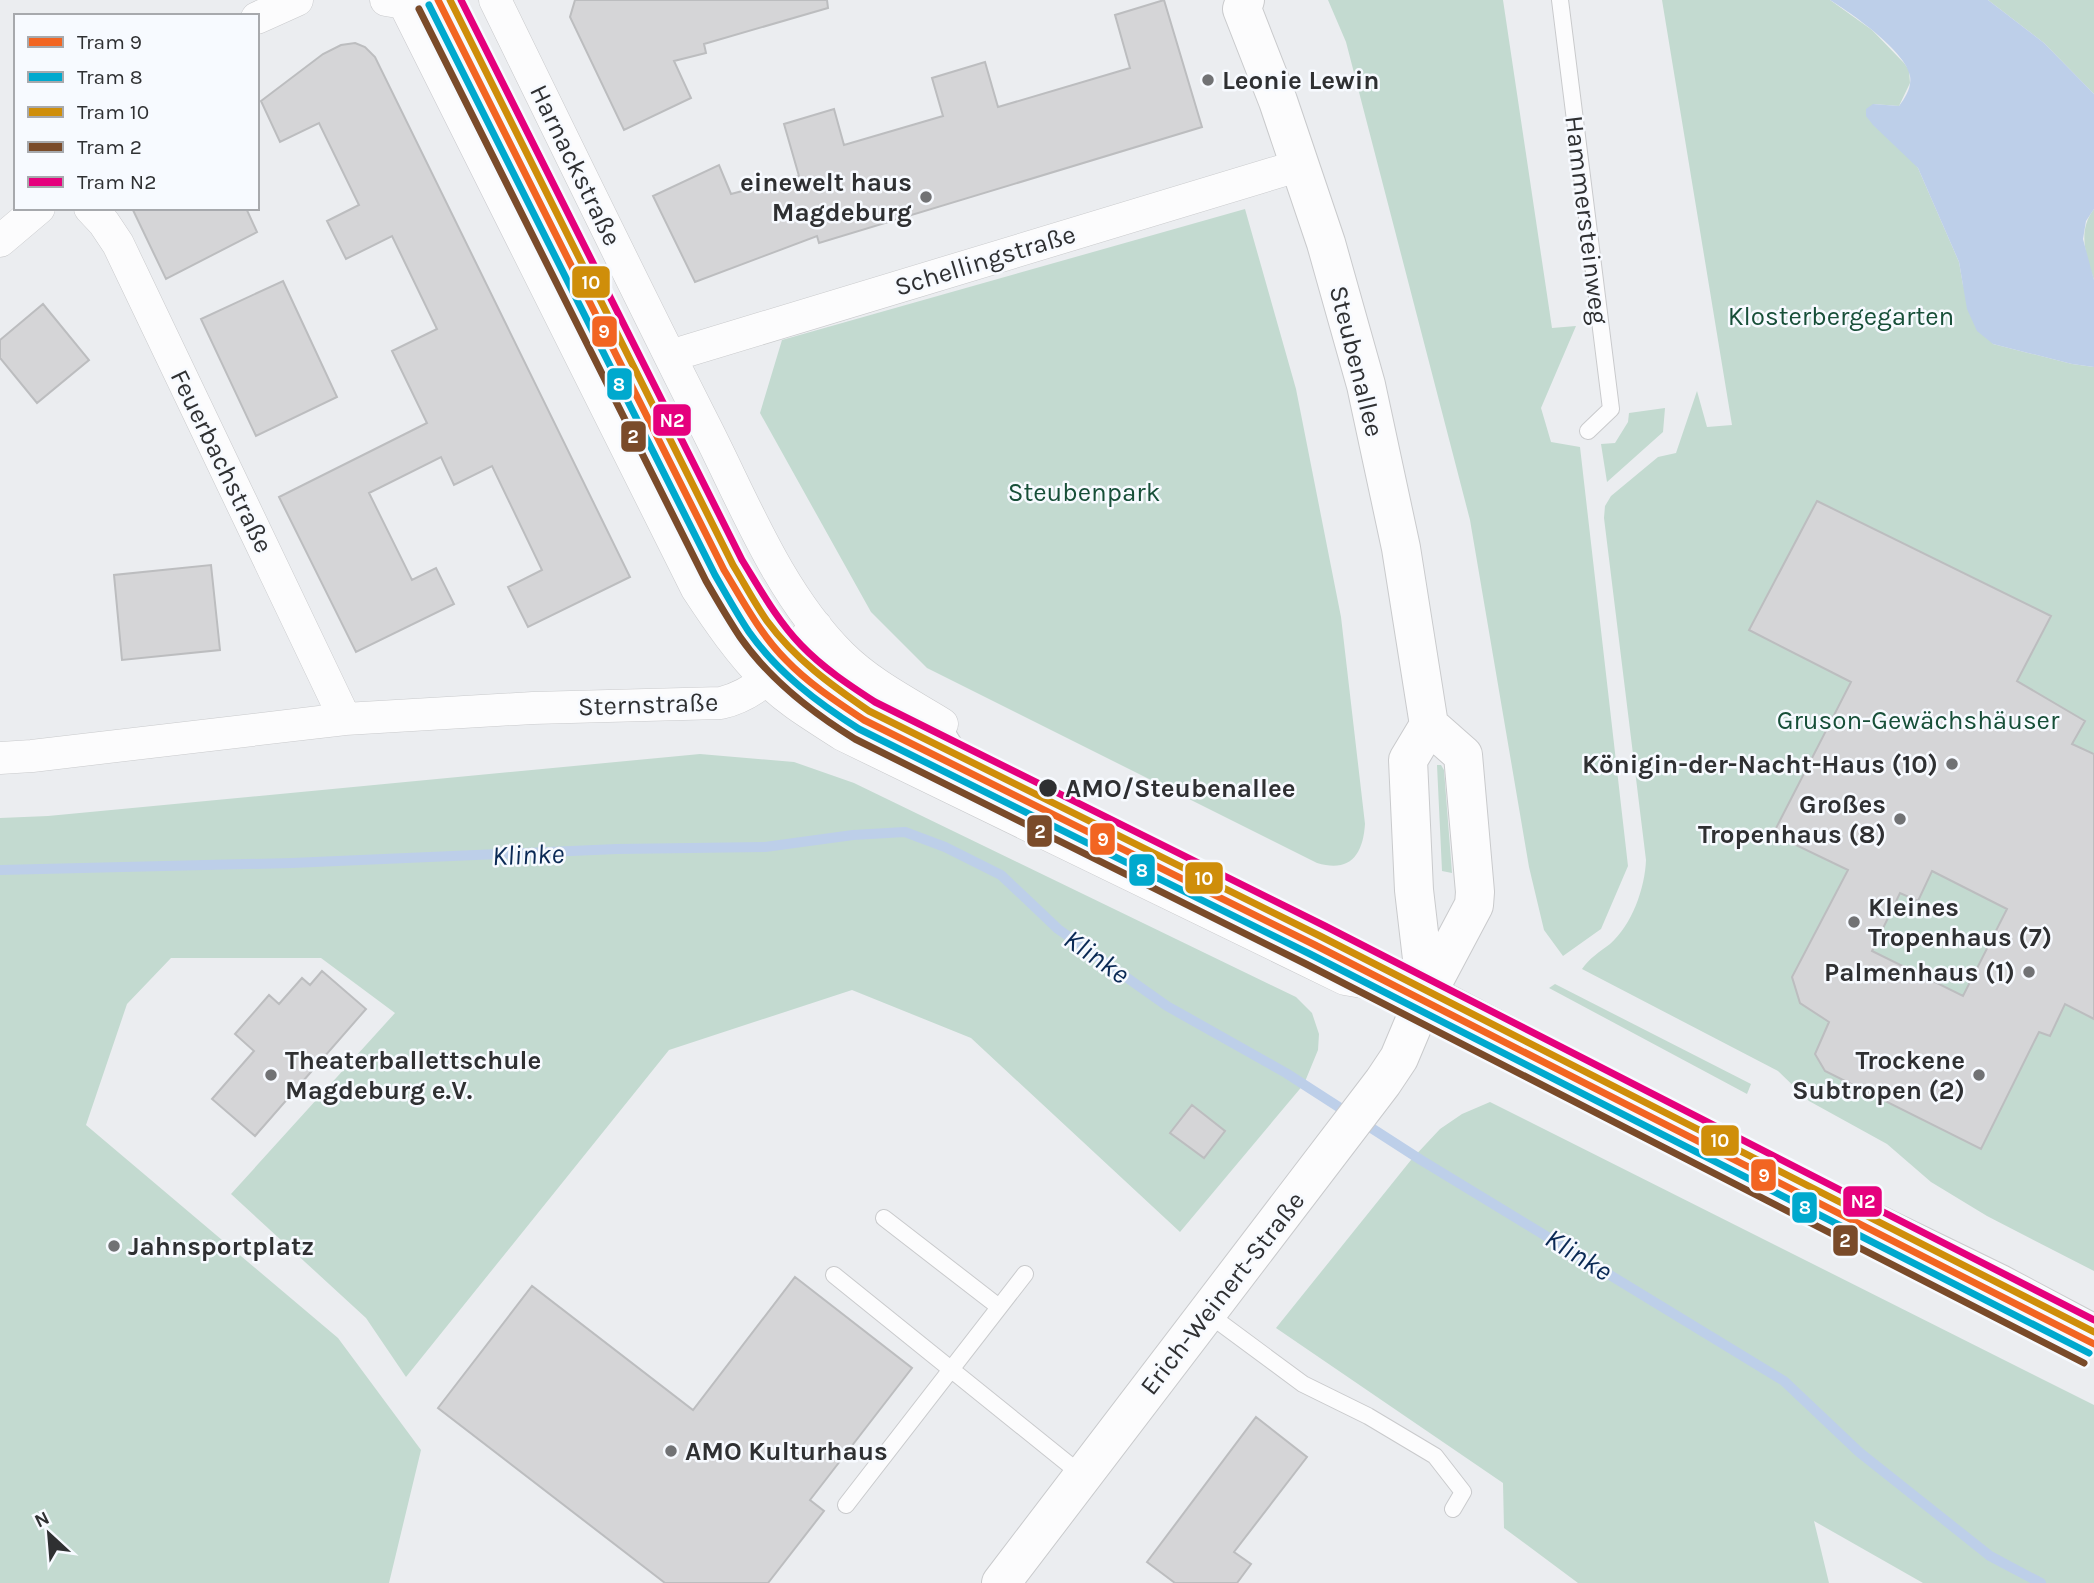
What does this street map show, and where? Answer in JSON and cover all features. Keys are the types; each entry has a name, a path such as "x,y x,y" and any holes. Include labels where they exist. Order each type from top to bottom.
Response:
{"main road":[{"name":"Steubenallee","path":"1236,3 1301,165 1326,243 1377,435 1401,548 1429,725"},
{"path":"1429,725 1463,755 1475,892 1474,905 1426,993 1414,890 1408,760 1429,725"},
{"path":"1426,993 1780,1177 1998,1283 2094,1334"},
{"name":"Erich-Weinert-Straße","path":"1001,1583 1374,1094 1399,1059 1426,993"}],"street":[{"path":"259,18 297,0"},
{"path":"436,0 395,2 696,589 723,628 767,680 806,711 843,735 1345,979 1426,993"},
{"name":"Harnackstraße","path":"495,0 771,557 816,626 841,655 864,675 942,724"},
{"name":"Schellingstraße","path":"670,356 1301,165"},
{"path":"0,241 37,210"},
{"name":"Feuerbachstraße","path":"92,210 118,244 345,719"},
{"path":"767,680 816,626"},
{"name":"Sternstraße","path":"0,758 345,719 533,708 721,703 750,693 767,680"}],"lane":[{"name":"Hammersteinweg","path":"1560,0 1611,409 1588,431"},
{"path":"942,724 957,749 994,775 1350,951 1426,993"},
{"path":"884,1218 999,1307"},
{"path":"846,1505 950,1368 1026,1274"},
{"path":"834,1275 1082,1475"},
{"path":"1207,1313 1303,1384 1368,1416 1435,1456 1463,1492 1453,1509"}],"green space":[{"path":"1328,0 1503,0 1552,328 1576,326 1541,408 1551,442 1580,447 1628,866 1601,929 1563,956 1544,930 1529,867 1470,520 1346,42"},
{"name":"Klosterbergegarten","path":"1662,0 1830,0 1872,30 1904,63 1909,70 1910,83 1899,106 1873,104 1918,168 1959,262 1963,285 1993,344 2094,367 2094,1271 1987,1216 1931,1182 1887,1144 1809,1101 1778,1071 1582,969 1625,927 1640,894 1646,860 1604,518 1605,506 1611,496 1658,457 1676,453 1697,391 1707,427 1732,425"},
{"path":"1988,0 2094,0 2094,94 2044,43"},
{"name":"Steubenpark","path":"1245,209 1296,389 1341,617 1365,824 1358,853 1353,859 1338,865 1317,863 927,668 871,612 760,413 782,340"},
{"path":"2094,209 2094,280 2084,235"},
{"path":"1665,408 1663,432 1607,482 1601,444 1615,443 1628,422 1629,413"},
{"path":"700,754 794,762 854,783 1296,997 1312,1013 1319,1034 1318,1050 1304,1084 1180,1232 971,1038 852,990 669,1050 406,1377 366,1318 231,1194 395,1013 321,958 171,958 127,1004 86,1125 338,1338 421,1450 389,1583 0,1583 0,818 48,816"},
{"path":"1437,765 1441,765 1444,770 1452,873 1442,871"},
{"path":"1555,984 1751,1084 1747,1094 1549,988"},
{"path":"1490,1102 2094,1405 2094,1583 1923,1583 1814,1521 1829,1583 1578,1583 1504,1528 1503,1483 1276,1328 1411,1160 1440,1129 1462,1114"}],"water":[{"path":"1830,0 1988,0 2044,43 2094,94 2094,209 2086,221 2083,239 2094,280 2094,367 1993,344 1977,331 1967,309 1959,262 1918,168 1866,116 1866,109 1873,104 1899,106 1910,84 1906,66 1888,44"}],"building":[{"path":"575,0 827,0 828,8 704,44 706,53 674,61 691,98 624,130 570,17"},
{"path":"1164,0 1202,127 819,243 817,236 695,282 653,196 719,165 731,194 799,176 784,124 834,109 844,145 943,116 932,78 985,62 998,107 1130,68 1115,15"},
{"path":"355,43 365,47 375,57 630,577 528,627 508,587 542,570 492,466 454,485 441,457 369,493 412,580 436,568 454,604 356,652 279,497 427,423 392,351 437,329 392,236 346,259 327,221 359,205 319,123 280,142 261,101 323,54 341,45"},
{"path":"133,210 247,210 257,232 166,279"},
{"path":"283,281 337,397 256,436 201,319"},
{"path":"43,304 89,360 37,403 0,358 0,340"},
{"name":"Gruson-Gewächshäuser","path":"1817,501 2051,616 2017,681 2085,721 2072,744 2094,754 2094,1019 2065,1004 2050,1036 2039,1032 1981,1149 1825,1071 1815,1054 1829,1022 1800,1003 1792,977 1848,870 1773,834 1851,682 1749,630","holes":["1932,871 2007,909 1963,996 1872,951 1900,893 1918,901"]},
{"path":"211,565 220,650 122,660 114,575"},
{"name":"Theaterballettschule Magdeburg e.V.","path":"322,971 366,1009 255,1136 212,1099 254,1051 235,1034 269,995 279,1004 302,978 310,985"},
{"path":"1192,1105 1225,1131 1204,1158 1170,1133"},
{"name":"AMO Kulturhaus","path":"795,1277 912,1368 810,1500 824,1511 768,1583 665,1583 438,1408 532,1286 693,1410"},
{"path":"1256,1417 1307,1457 1234,1552 1251,1564 1237,1583 1175,1583 1147,1562"}],"waterway":[{"name":"Klinke","path":"0,870 292,863 617,849 765,847 853,835 905,832 945,847 1001,875 1058,929 1167,1006 1286,1073 1421,1160 1784,1381 1859,1452 1990,1556 2041,1583"}],"tram line":[{"name":"9","path":"438,0 724,570 768,639 786,660 814,685 864,720 1315,945 2094,1344"},
{"name":"10","path":"450,0 733,565 767,621 789,647 814,670 869,711 1320,936 2094,1332"},
{"name":"N2","path":"461,0 742,560 784,625 827,669 875,702 1325,926 2094,1320"},
{"name":"8","path":"429,5 715,575 760,647 800,686 859,729 1310,954 2089,1353"},
{"name":"2","path":"419,9 706,581 752,653 778,681 807,706 855,739 1306,964 2084,1363"}],"place":[{"name":"Leonie Lewin","path":"1208,80"},
{"name":"einewelt haus Magdeburg","path":"926,197"},
{"name":"Königin-der-Nacht-Haus (10)","path":"1952,764"},
{"name":"AMO/Steubenallee","path":"1048,788"},
{"name":"Großes Tropenhaus (8)","path":"1900,819"},
{"name":"Kleines Tropenhaus (7)","path":"1854,922"},
{"name":"Palmenhaus (1)","path":"2029,972"},
{"name":"Theaterballettschule Magdeburg e.V.","path":"271,1075"},
{"name":"Trockene Subtropen (2)","path":"1979,1075"},
{"name":"Jahnsportplatz","path":"114,1246"},
{"name":"AMO Kulturhaus","path":"671,1451"}]}
